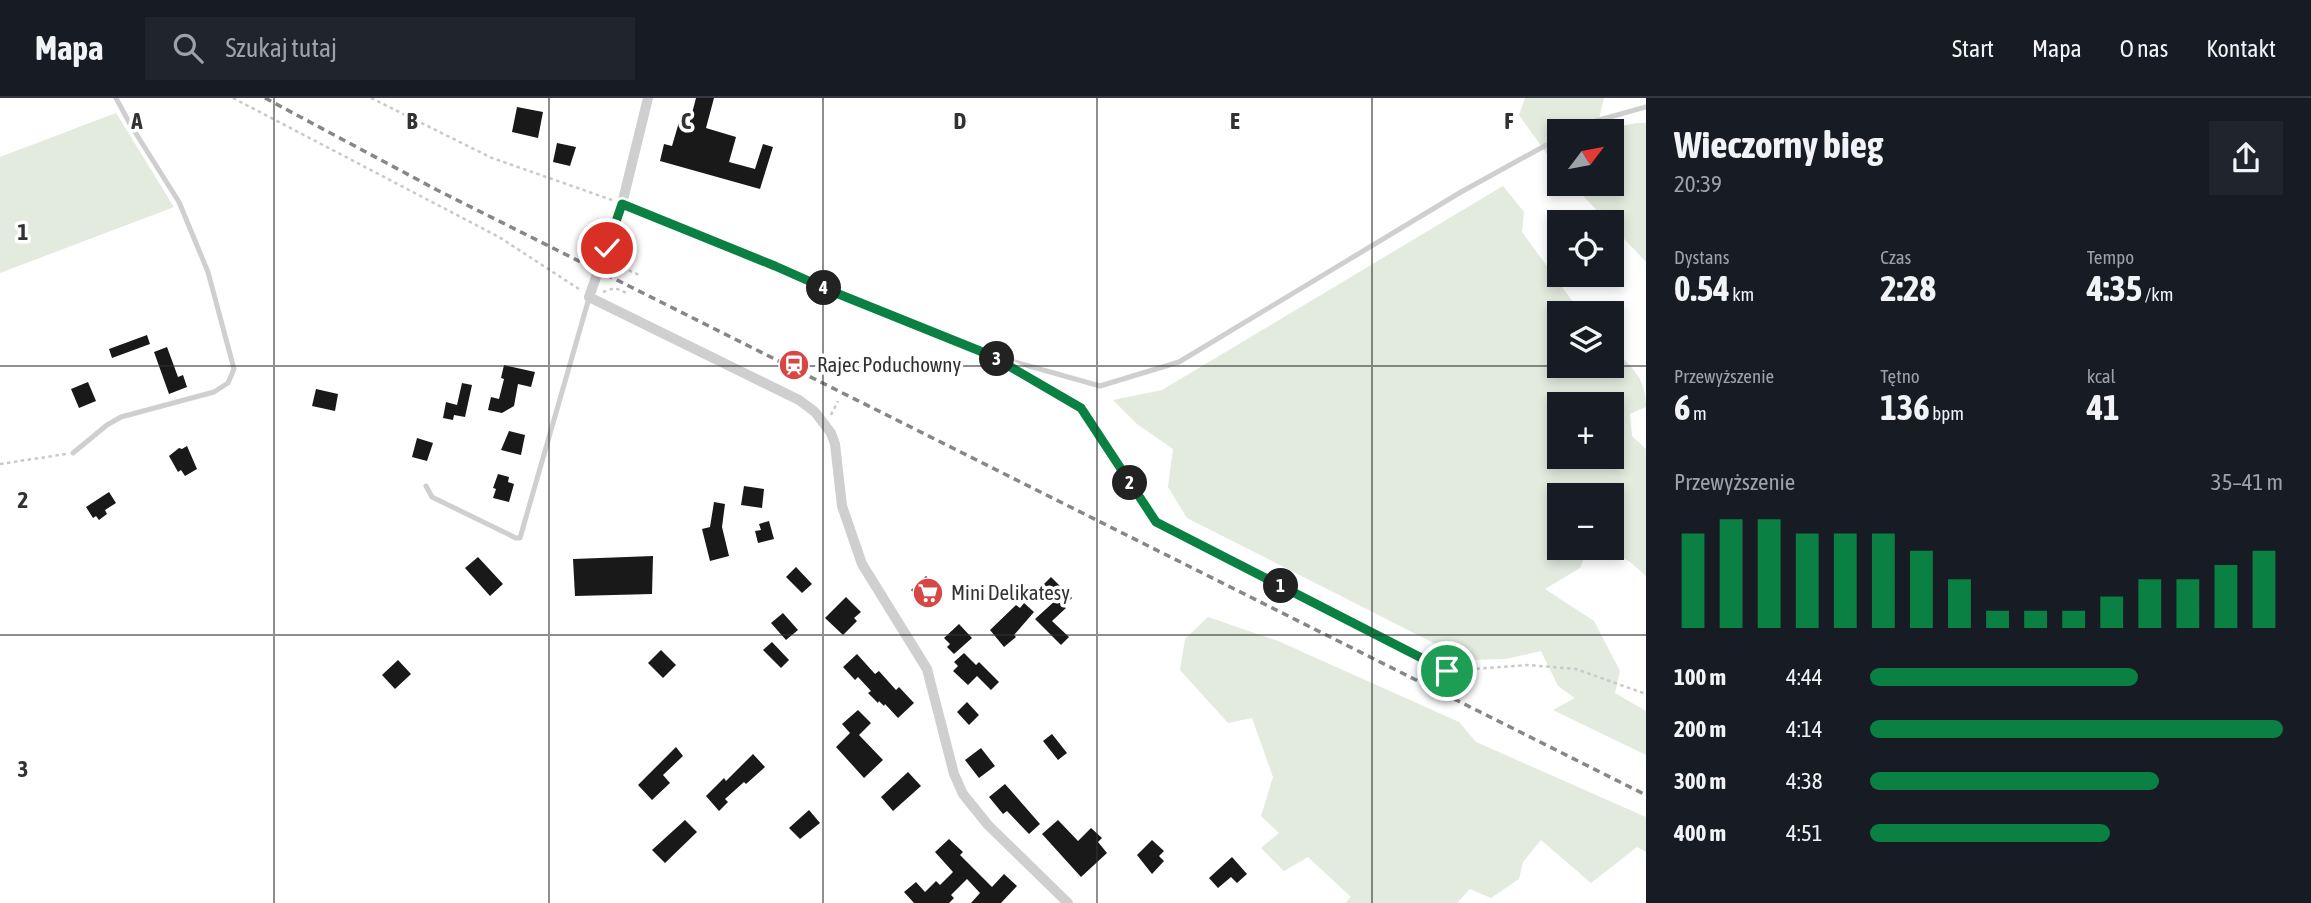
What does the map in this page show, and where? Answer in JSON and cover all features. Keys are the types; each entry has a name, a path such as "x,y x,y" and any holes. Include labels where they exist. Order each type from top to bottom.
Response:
{"street":[{"path":"648,98 622,204 589,297 799,400 816,412 835,444 842,506 862,564 926,669 954,774 963,794 988,825 1068,903"}],"lane":[{"path":"73,453 121,417 214,392 228,383 234,369 208,272 179,202 130,124 117,98"},
{"path":"1603,119 1646,107"},
{"path":"622,204 990,355 1100,386 1179,362 1461,192 1547,145"},
{"path":"426,486 432,497 520,538 589,297"}],"path":[{"path":"233,98 499,237 565,278 589,297 615,288 629,294"},
{"path":"371,98 492,158 622,204"},
{"path":"607,248 624,268 639,275"},
{"path":"1013,368 1081,408 1156,522 1447,671 1528,665 1576,670 1646,694"},
{"path":"825,424 838,401"},
{"path":"0,464 73,453"}],"shaded area":[{"path":"1525,98 1604,98 1599,119 1547,119 1547,154 1519,115"},
{"path":"116,113 174,207 0,273 0,157"},
{"path":"1646,123 1646,262 1624,239 1624,210 1597,210 1583,196 1624,196 1624,125"},
{"path":"1503,186 1524,212 1522,232 1547,266 1547,287 1562,287 1572,301 1547,301 1547,378 1624,378 1624,359 1637,374 1644,388 1646,407 1630,414 1632,436 1646,449 1646,576 1624,559 1624,483 1547,483 1547,560 1583,560 1580,568 1545,589 1594,621 1620,671 1615,693 1646,711 1646,755 1553,710 1575,698 1558,686 1541,651 1506,659 1467,660 1187,518 1168,487 1173,449 1137,424 1113,400 1162,390"},
{"path":"1208,617 1278,641 1459,722 1476,742 1646,817 1646,852 1637,847 1591,883 1541,840 1523,862 1519,879 1491,898 1470,889 1457,903 1345,903 1351,897 1308,857 1284,871 1261,848 1279,833 1261,816 1273,777 1252,718 1228,723 1180,670 1185,639"}],"building":[{"path":"696,98 714,98 706,128 736,137 729,162 755,169 763,144 773,147 760,189 660,161 664,144 672,146 679,122 689,125"},
{"path":"517,107 543,112 538,138 512,132"},
{"path":"557,143 576,147 570,166 553,162"},
{"path":"147,335 150,344 112,358 109,349"},
{"path":"167,347 178,377 183,375 187,387 169,394 154,352"},
{"path":"504,365 535,372 531,387 518,384 514,406 502,413 488,410 491,397 499,399"},
{"path":"88,382 96,401 79,408 71,389"},
{"path":"462,383 472,385 465,417 454,415 453,420 443,418 446,402 457,405"},
{"path":"316,389 338,394 335,411 312,406"},
{"path":"509,431 525,435 521,455 501,450"},
{"path":"417,438 433,443 427,461 412,457"},
{"path":"187,446 197,469 185,476 181,470 178,472 169,456 179,448"},
{"path":"498,474 509,477 508,482 514,484 509,502 493,498"},
{"path":"744,486 764,489 762,508 741,505"},
{"path":"109,492 116,503 105,510 107,514 99,520 96,516 93,518 86,507"},
{"path":"714,502 725,504 722,527 729,556 710,561 702,529 710,527"},
{"path":"769,521 774,539 758,543 755,531 761,530 759,524"},
{"path":"653,556 652,594 575,596 573,559"},
{"path":"478,557 503,584 490,596 465,568"},
{"path":"796,567 812,584 802,593 786,577"},
{"path":"926,576 940,596 931,605 911,590"},
{"path":"1051,577 1072,598 1052,621 1069,637 1061,645 1035,619 1057,599 1043,585"},
{"path":"846,597 861,612 854,618 857,621 843,635 825,618"},
{"path":"1024,603 1034,612 1014,635 1016,637 1004,647 990,630 1016,605 1020,608"},
{"path":"783,613 798,630 786,640 771,623"},
{"path":"959,624 972,638 954,654 947,647 950,644 944,638"},
{"path":"772,642 789,660 781,668 763,650"},
{"path":"661,650 676,665 663,678 648,663"},
{"path":"964,653 976,665 979,662 999,682 991,690 977,676 968,685 953,671 958,666 954,662"},
{"path":"857,654 875,674 879,671 896,690 899,687 914,703 898,718 885,704 884,706 879,701 878,703 868,693 871,691 858,677 855,680 843,667"},
{"path":"398,660 411,674 395,689 382,675"},
{"path":"967,702 979,715 969,725 957,712"},
{"path":"858,710 871,723 859,735 883,760 864,778 836,747 850,733 842,724"},
{"path":"1052,734 1067,753 1058,760 1043,741"},
{"path":"676,747 683,756 663,775 670,783 652,800 638,785"},
{"path":"981,748 995,766 979,778 965,760"},
{"path":"753,754 765,767 725,799 728,802 719,811 706,796 724,778 726,781"},
{"path":"908,772 921,786 893,811 881,797"},
{"path":"1005,784 1040,824 1029,834 1007,811 1003,814 989,797"},
{"path":"809,810 820,823 800,839 789,828"},
{"path":"685,820 697,832 665,863 652,850"},
{"path":"1058,820 1078,841 1091,828 1102,838 1098,842 1107,853 1081,877 1042,834"},
{"path":"949,839 963,852 960,855 992,887 1004,874 1017,886 1001,903 971,903 980,893 967,879 951,895 954,898 949,903 914,903 904,892 916,882 925,892 936,881 940,885 953,872 935,852"},
{"path":"1152,840 1164,851 1159,856 1164,861 1152,874 1137,855"},
{"path":"1232,857 1247,874 1237,883 1231,877 1218,888 1209,878"}],"railway":[{"path":"265,98 437,190 1646,795"}],"place":[{"name":"Rajec Poduchowny","path":"794,365"},
{"name":"Mini Delikatesy","path":"928,593"}],"route":[{"path":"607,248 622,204 990,355 1081,408 1156,522 1447,671"}]}
